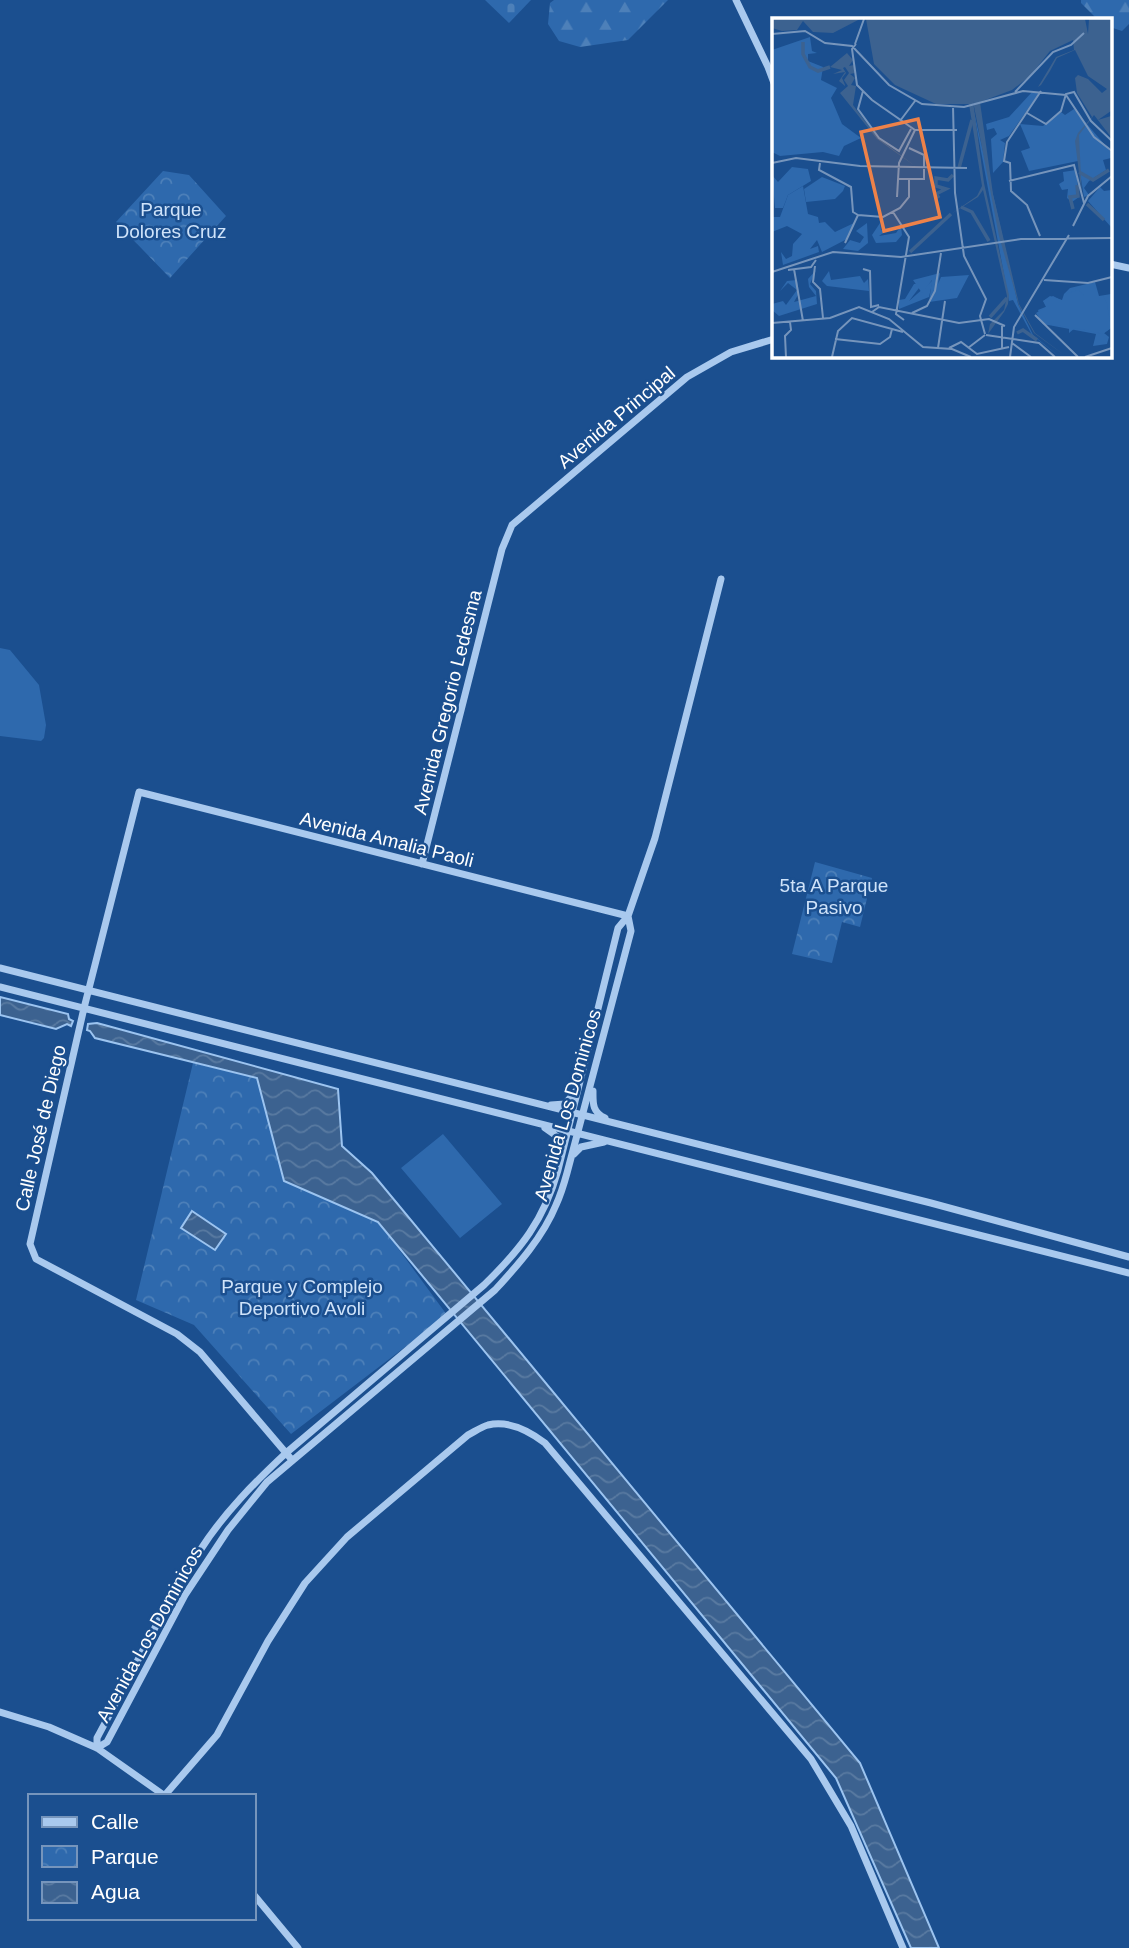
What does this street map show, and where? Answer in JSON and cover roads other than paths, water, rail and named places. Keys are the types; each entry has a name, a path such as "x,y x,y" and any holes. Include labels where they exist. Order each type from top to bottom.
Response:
{"street":[{"path":"736,0 772,78"},
{"name":"Avenida Principal","path":"502,548 512,525 687,377 731,352 772,340"},
{"name":"Avenida Gregorio Ledesma","path":"422,864 502,548"},
{"name":"Avenida Los Dominicos","path":"97,1748 97,1738 176,1590 201,1547 234,1504 286,1453 484,1285 508,1262 542,1213 551,1195 569,1130 618,928 628,916 655,838 721,579"},
{"name":"Avenida Amalia Paoli","path":"139,792 628,916"},
{"name":"Calle José de Diego","path":"139,792 84,1008 30,1244 36,1259 177,1334 200,1352 292,1460"},
{"name":"Avenida Los Dominicos","path":"97,1748 107,1742 185,1595 228,1530 267,1482 495,1290 536,1241 556,1206 572,1158 631,931 628,916"},
{"path":"0,968 931,1203 1129,1257"},
{"path":"0,987 1129,1273"},
{"path":"593,1080 593,1107 599,1115 619,1124"},
{"path":"545,1105 565,1104 581,1082"},
{"path":"535,1122 562,1140 563,1151"},
{"path":"572,1158 581,1147 608,1141"},
{"path":"166,1794 217,1735 268,1641 305,1583 347,1537 468,1435 488,1425 509,1425 532,1432 545,1443 811,1759 851,1826 903,1948"},
{"path":"0,1712 49,1727 97,1748 164,1794"},
{"path":"256,1897 298,1948"}],"water":[{"path":"0,997 68,1014 73,1021 71,1026 67,1024 56,1029 0,1015"},
{"path":"97,1023 338,1089 342,1146 372,1173 860,1763 939,1948 911,1948 836,1778 378,1222 284,1181 257,1078 95,1038 87,1030 88,1024"},
{"path":"192,1211 226,1234 215,1250 181,1228"}],"park label":[{"name":"Parque Dolores Cruz","path":"171,220"},
{"name":"5ta A Parque Pasivo","path":"834,896"},
{"name":"Parque y Complejo Deportivo Avoli","path":"302,1297"}]}
